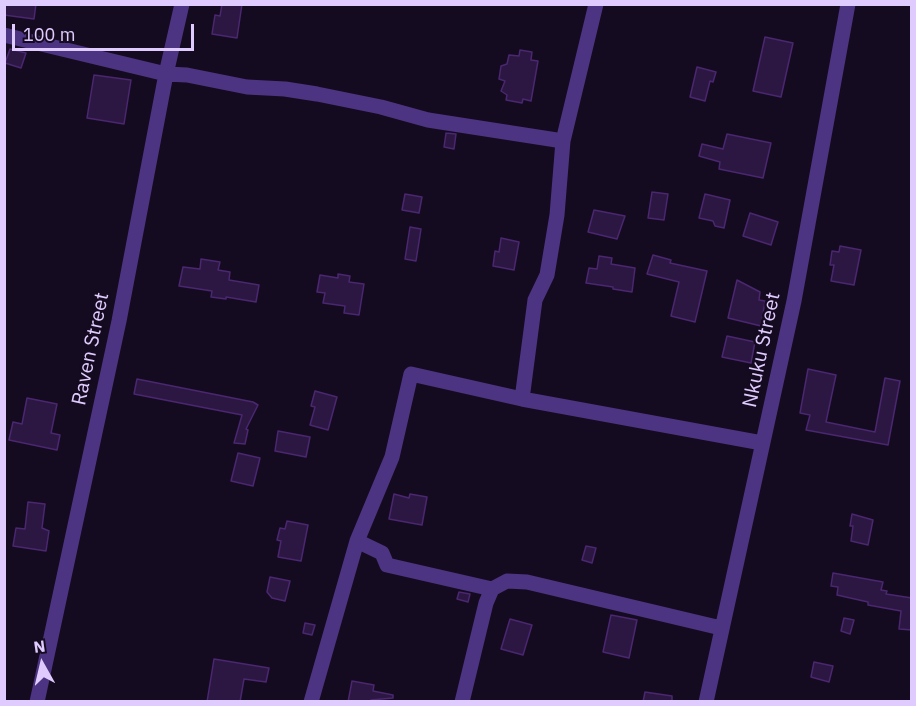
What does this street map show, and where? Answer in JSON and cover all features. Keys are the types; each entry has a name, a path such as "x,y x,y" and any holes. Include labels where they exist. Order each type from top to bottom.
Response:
{"street":[{"name":"Raven Street","path":"37,702 119,321 166,74 182,4"},
{"path":"522,399 536,300 547,275 557,215 562,141 596,4"},
{"name":"Nkuku Street","path":"706,702 794,301 848,4"},
{"path":"4,35 166,74 187,75 247,87 317,94 381,107 428,120 562,141"},
{"path":"311,702 357,541 392,457 411,374 522,399 762,443"},
{"path":"357,541 382,553 387,565 492,589"},
{"path":"462,702 486,603 492,589 507,581 528,582 721,628"}],"building":[{"path":"4,4 36,4 34,19 4,15"},
{"path":"222,4 242,4 237,38 212,34 215,15 220,16"},
{"path":"765,37 793,43 781,97 753,91"},
{"path":"10,49 26,53 21,68 5,63"},
{"path":"520,50 532,52 531,60 538,61 531,101 523,99 522,103 506,100 507,95 501,91 505,81 499,79 501,66 507,64 509,55 519,56"},
{"path":"697,67 716,72 713,82 710,81 705,101 690,97"},
{"path":"94,75 131,80 124,124 87,118"},
{"path":"446,133 456,134 454,149 444,147"},
{"path":"727,134 771,143 763,178 719,169 720,162 699,156 702,144 723,149"},
{"path":"652,192 668,194 664,220 648,218"},
{"path":"405,194 422,197 419,213 402,210"},
{"path":"705,194 730,200 724,228 715,226 713,221 699,218"},
{"path":"594,210 625,216 617,239 588,232"},
{"path":"750,213 778,222 771,245 743,236"},
{"path":"410,227 421,229 416,261 405,259"},
{"path":"501,238 519,242 514,270 493,266 495,251 499,252"},
{"path":"840,246 861,250 854,285 831,281 834,265 830,265 832,251 839,252"},
{"path":"653,255 671,260 670,263 707,271 695,322 671,316 679,282 647,274"},
{"path":"599,256 612,258 611,264 635,268 632,292 586,283 589,268 597,269"},
{"path":"201,259 220,262 218,270 230,272 229,280 259,285 256,302 211,297 212,291 179,286 183,267 200,269"},
{"path":"338,274 350,276 349,282 364,284 359,315 344,313 345,306 323,303 325,293 317,292 320,275 338,278"},
{"path":"737,280 760,292 759,300 765,301 761,326 728,318"},
{"path":"727,336 755,342 751,363 722,357"},
{"path":"808,369 836,375 826,422 875,432 885,378 900,381 888,445 806,430 810,415 800,413"},
{"path":"137,379 253,402 258,405 246,429 248,430 245,444 234,443 242,415 134,394"},
{"path":"315,391 337,397 328,430 310,425 315,407 311,406"},
{"path":"27,398 57,404 51,433 60,435 57,450 9,440 13,422 22,424"},
{"path":"278,431 310,437 306,457 275,451"},
{"path":"238,453 260,458 253,486 231,481"},
{"path":"394,494 409,498 410,494 427,497 422,525 389,519"},
{"path":"28,502 45,504 42,528 49,531 46,551 13,546 16,528 25,529"},
{"path":"852,514 873,520 868,545 851,541"},
{"path":"287,521 308,525 301,561 278,557 281,541 277,540 280,528 285,529"},
{"path":"586,546 596,548 592,563 582,560"},
{"path":"833,573 883,582 881,590 887,591 886,594 912,598 912,630 899,629 901,611 868,605 868,602 837,595 838,587 831,586"},
{"path":"270,577 290,581 285,601 272,598 267,592"},
{"path":"459,592 470,594 468,602 457,599"},
{"path":"611,615 637,620 629,658 603,652"},
{"path":"844,618 854,620 850,634 841,631"},
{"path":"510,619 532,625 523,655 501,649"},
{"path":"305,623 315,625 312,635 303,633"},
{"path":"214,659 269,668 266,682 244,679 240,702 207,702"},
{"path":"814,662 833,666 829,682 811,677"},
{"path":"352,681 374,685 373,691 393,695 393,698 371,700 371,702 348,702"},
{"path":"645,692 672,696 672,702 643,702"}]}
